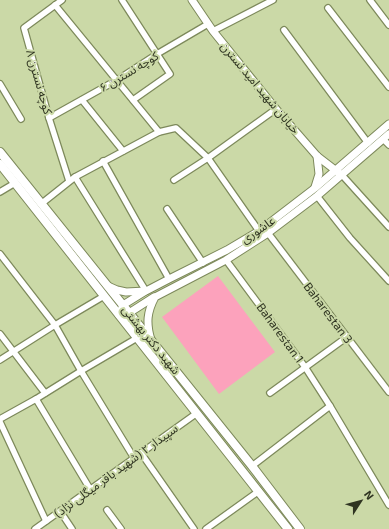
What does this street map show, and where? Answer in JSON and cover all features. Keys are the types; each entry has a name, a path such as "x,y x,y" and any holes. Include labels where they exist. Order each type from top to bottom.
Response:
{"main road":[{"name":"شهید دکتر بهشتی","path":"0,152 252,466 300,529"},
{"name":"شهید دکتر بهشتی","path":"0,164 288,529"}],"street":[{"name":"کوچه نسترن ۸","path":"62,0 24,28 69,181"},
{"path":"122,0 170,74 133,100"},
{"name":"خیابان شهید امید نسترن","path":"192,0 213,31 276,109 317,156 335,171 342,174"},
{"path":"213,31 273,0"},
{"path":"370,0 389,26"},
{"path":"55,5 159,132"},
{"path":"328,8 389,87"},
{"name":"کوچه نسترن ۶","path":"50,118 117,80 208,24"},
{"path":"284,30 368,143"},
{"path":"0,84 21,118"},
{"path":"82,100 123,151"},
{"path":"174,180 208,158 276,109"},
{"name":"عاشوری","path":"107,285 117,290 126,292 146,291 227,250 259,231 315,188 389,124"},
{"path":"41,204 75,177 159,132 176,128 208,158 259,231"},
{"path":"386,136 389,145"},
{"name":"عاشوری","path":"129,314 158,295 226,260 268,233 317,196 386,136"},
{"path":"315,188 319,174 317,156"},
{"path":"102,162 169,279"},
{"path":"342,174 389,227"},
{"path":"75,177 146,291 123,305 119,315 129,314"},
{"path":"0,192 15,183"},
{"path":"317,196 350,238 389,281"},
{"path":"167,209 203,263"},
{"name":"Baharestan 3","path":"268,233 389,392"},
{"path":"0,254 55,325 134,458"},
{"name":"Baharestan 1","path":"226,260 305,367 389,505"},
{"path":"152,342 148,329 148,317 150,307 158,295 157,285"},
{"path":"0,360 104,296"},
{"path":"0,334 45,394"},
{"path":"270,393 347,337"},
{"path":"0,419 45,394 137,338"},
{"path":"36,399 90,489"},
{"path":"252,466 330,406"},
{"name":"سپیدار ۲ (شهید باقر میگلی نژاد)","path":"35,529 196,413"},
{"path":"0,422 46,521"},
{"path":"141,453 194,529"},
{"path":"206,529 259,491"},
{"path":"107,510 121,529"},
{"path":"60,511 72,529"}],"shaded area":[{"path":"218,276 275,352 219,394 162,317"}]}
